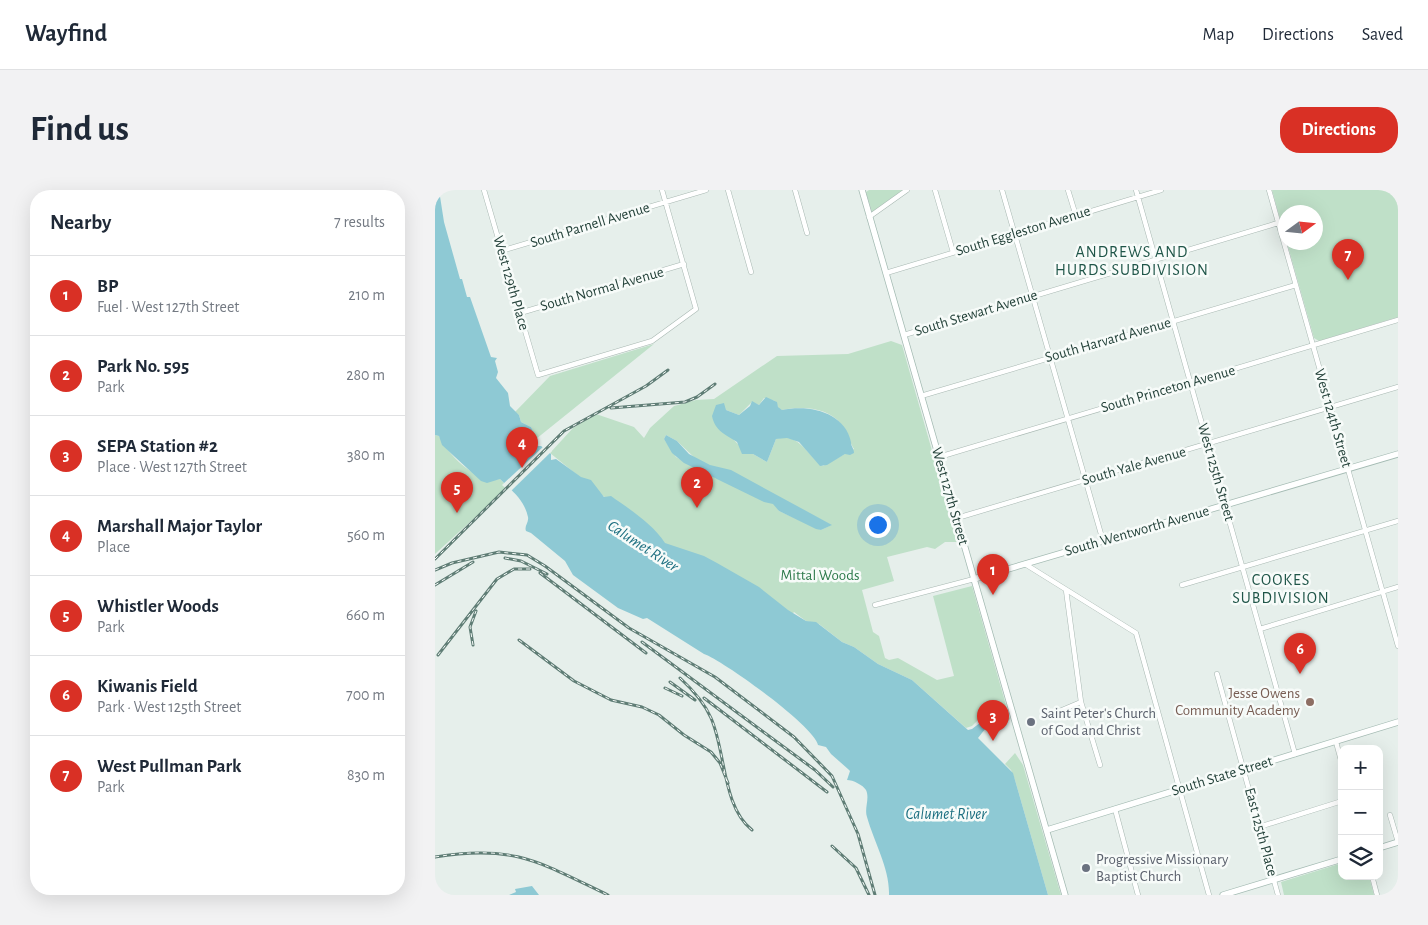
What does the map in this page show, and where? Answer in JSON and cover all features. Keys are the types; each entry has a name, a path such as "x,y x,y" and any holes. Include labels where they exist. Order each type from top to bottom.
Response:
{"main road":[{"name":"West 127th Street","path":"863,191 1065,895"},
{"name":"South Wentworth Avenue","path":"974,579 1398,454"},
{"name":"South State Street","path":"1047,830 1398,722"},
{"path":"1383,847 1398,842"},
{"path":"1223,895 1338,860"}],"street":[{"name":"West 129th Place","path":"484,190 538,375 652,341 697,309 683,264"},
{"path":"662,190 683,264"},
{"name":"South Parnell Avenue","path":"501,251 707,190"},
{"path":"728,190 751,272"},
{"path":"795,190 807,233"},
{"path":"869,217 907,190"},
{"path":"935,190 953,252"},
{"path":"1002,190 1103,541"},
{"path":"1069,190 1076,216"},
{"name":"West 125th Street","path":"1136,190 1295,754"},
{"name":"South Eggleston Avenue","path":"886,273 1161,190"},
{"name":"West 124th Street","path":"1269,190 1278,223"},
{"name":"South Stewart Avenue","path":"904,335 1278,223"},
{"name":"West 124th Street","path":"1286,250 1398,646"},
{"name":"South Normal Avenue","path":"520,313 683,264"},
{"name":"South Harvard Avenue","path":"921,396 1296,285"},
{"name":"South Princeton Avenue","path":"939,457 1398,320"},
{"name":"South Yale Avenue","path":"957,518 1398,387"},
{"path":"1182,585 1398,521"},
{"path":"1025,564 1136,633 1209,895"},
{"name":"South Wentworth Avenue","path":"875,606 974,579"},
{"path":"1260,629 1398,587"},
{"path":"1066,590 1081,702 1100,765"},
{"name":"East 125th Place","path":"1217,674 1278,895"},
{"path":"1048,716 1081,702"},
{"path":"1335,742 1338,751"},
{"path":"1259,826 1338,802"},
{"path":"1115,809 1138,895"},
{"path":"1390,815 1398,842"},
{"path":"1373,880 1377,895"}],"green space":[{"path":"869,190 903,190 872,212 866,192"},
{"path":"1272,190 1398,190 1398,317 1319,341 1314,338 1289,250 1323,250 1323,205 1278,205 1278,212"},
{"name":"Mittal Woods","path":"891,341 902,345 958,542 945,542 935,549 927,547 887,557 894,581 862,590 873,632 879,636 885,658 889,660 898,658 937,680 954,676 933,596 972,586 1010,719 1007,722 981,717 972,726 966,728 912,680 878,664 854,647 842,642 819,624 806,621 794,612 791,616 658,540 550,453 573,428 596,414 634,427 644,438 650,428 674,406 696,400 714,399 777,356 848,354","holes":["764,398 775,401 779,409 782,410 806,408 829,414 836,418 843,427 854,449 823,466 803,446 791,439 776,439 767,462 753,454 747,454 734,440 724,403 726,410 739,415 752,402 759,405","666,435 677,441 717,479 676,457 664,439","767,491 831,525 821,530 779,511"]},
{"path":"654,344 536,439 531,427 521,422 519,415 515,412 550,376"},
{"path":"435,435 439,436 449,452 464,466 482,477 500,479 508,487 435,554"},
{"path":"1015,753 1023,765 1061,895 1048,895 1015,780 1011,770 1005,764"},
{"path":"1338,864 1338,880 1370,880 1374,895 1284,895 1281,882"}],"water":[{"name":"Calumet River","path":"435,190 439,190 444,222 460,279 462,279 467,297 470,297 491,357 497,358 495,361 498,372 496,378 508,393 510,406 519,415 521,422 531,427 538,442 536,446 541,446 551,454 551,460 556,459 581,477 591,480 604,497 611,496 633,511 654,529 665,543 704,556 717,563 759,587 788,610 806,621 816,622 842,642 854,647 878,664 912,680 968,730 985,719 989,724 978,738 1013,773 1048,895 889,895 887,875 866,814 867,793 865,788 847,780 850,771 826,747 818,745 802,724 748,681 647,618 643,619 618,608 573,575 565,561 526,531 528,519 524,505 500,479 487,483 481,481 442,445 439,436 435,435"},
{"path":"766,397 777,402 778,407 782,410 803,408 824,412 834,417 847,432 854,453 850,455 845,454 827,465 820,466 799,442 787,438 776,439 767,462 753,454 742,454 737,442 721,432 715,425 712,416 716,405 724,403 726,410 739,415 750,406 752,401 759,405"},
{"path":"666,435 677,441 689,454 710,465 731,470 832,525 821,530 816,529 779,511 773,504 764,502 684,463 672,453 664,439"},
{"path":"532,886 539,895 509,895 516,892 515,889"}],"pier":[{"path":"544,446 552,451 510,492 502,485"}],"railway":[{"path":"435,559 564,431 646,386 668,370"},
{"path":"611,408 685,402 697,397 715,384"},
{"path":"435,570 452,563 499,552 527,555 545,566 629,628 715,677 794,737 832,776 858,834 875,895"},
{"path":"505,558 521,561 547,574"},
{"path":"435,585 473,562"},
{"path":"438,655 497,579 514,569 530,569"},
{"path":"540,573 646,653"},
{"path":"473,645 470,627 476,611"},
{"path":"519,640 574,681 611,700 642,707 659,715 684,735 711,752 720,763 728,783"},
{"path":"642,642 815,770 833,787"},
{"path":"680,678 698,697 711,718 735,807 742,820 752,830"},
{"path":"670,682 695,700"},
{"path":"665,688 682,696"},
{"path":"704,698 827,792"},
{"path":"832,846 856,868 869,895"},
{"path":"435,857 486,853 525,859 563,873 608,895"}],"place":[{"name":"West Pullman Park","path":"1348,280"},
{"name":"Marshall Major Taylor","path":"522,468"},
{"name":"Park No. 595","path":"697,508"},
{"name":"Whistler Woods","path":"457,513"},
{"name":"BP","path":"993,595"},
{"name":"Kiwanis Field","path":"1300,674"},
{"name":"Jesse Owens Community Academy","path":"1310,702"},
{"name":"Saint Peter's Church of God and Christ","path":"1031,722"},
{"name":"SEPA Station #2","path":"993,741"},
{"name":"Progressive Missionary Baptist Church","path":"1086,868"}],"district":[{"name":"ANDREWS AND HURDS SUBDIVISION","path":"1132,261"},
{"name":"COOKES SUBDIVISION","path":"1281,589"}]}
